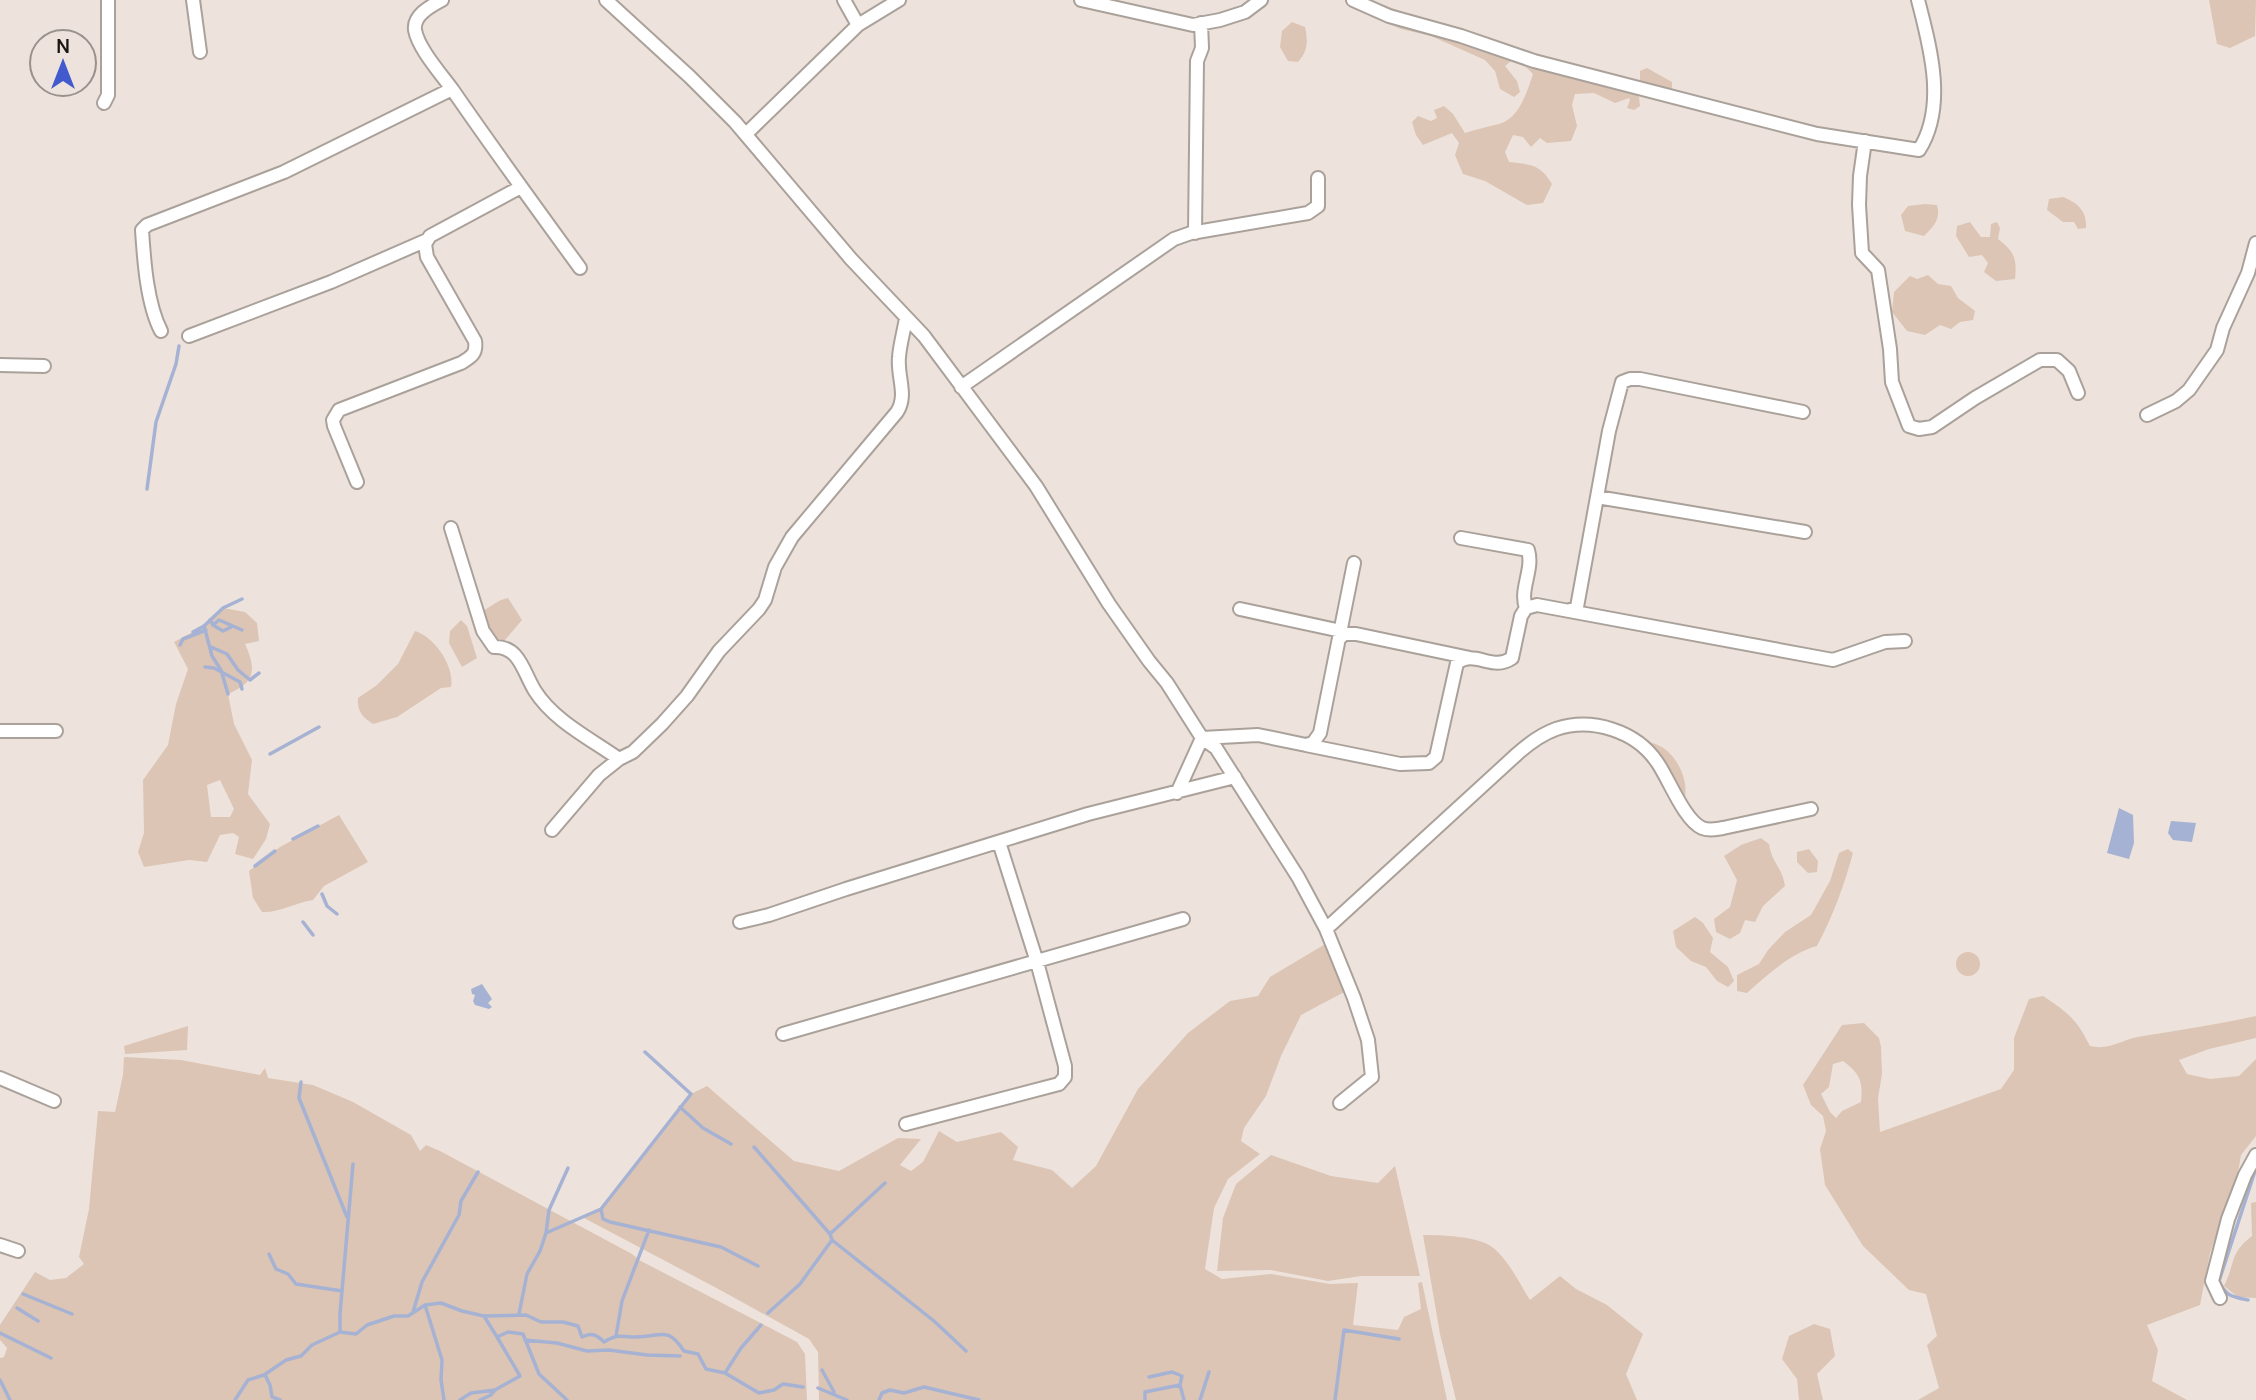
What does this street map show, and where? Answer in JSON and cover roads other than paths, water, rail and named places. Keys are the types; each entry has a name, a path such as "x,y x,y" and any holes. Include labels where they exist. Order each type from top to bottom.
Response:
{"street":[{"path":"104,103 107,95 108,0"},
{"path":"193,0 200,52"},
{"path":"442,0 423,12 415,25 415,32 452,89 580,268"},
{"path":"606,0 709,94 746,134 850,259 924,336 1036,486 1091,578 1149,662 1167,683 1202,738 1216,748 1236,777 1298,877 1326,929 1361,1017 1368,1040 1372,1072 1370,1080 1340,1103"},
{"path":"844,0 858,25"},
{"path":"746,134 858,25 899,0"},
{"path":"1082,0 1177,22 1201,23 1245,12 1261,0"},
{"path":"1353,0 1389,16 1461,36 1534,61 1817,134 1921,149 1935,104 1932,54 1918,0"},
{"path":"1195,233 1201,23"},
{"path":"161,331 152,309 143,245 142,230 147,225 284,172 452,89"},
{"path":"1865,141 1859,223 1863,253 1878,270 1890,349 1892,382 1909,426 1919,429 1932,427 2040,360 2057,360 2070,371 2078,393"},
{"path":"961,387 1174,239 1308,213 1318,206 1318,178"},
{"path":"189,336 331,282 427,240 521,187"},
{"path":"356,482 334,426 333,420 339,410 461,363 475,351 475,341 427,257 427,240"},
{"path":"2147,415 2176,401 2189,390 2217,350 2223,328 2248,273 2256,243"},
{"path":"552,830 591,783 619,759 633,752 662,724 687,696 719,651 759,609 765,600 775,567 792,537 902,404 899,358 906,318"},
{"path":"0,365 44,366"},
{"path":"1569,611 1577,607 1622,382 1640,379 1803,412"},
{"path":"1597,497 1805,532"},
{"path":"451,528 483,631 490,644 494,648 512,650 536,692 558,717 619,759"},
{"path":"1461,538 1528,550 1531,560 1523,599 1526,608"},
{"path":"1306,745 1313,743 1320,733 1354,563"},
{"path":"1240,608 1340,635 1356,634 1495,664 1505,663 1512,658 1521,615 1526,608 1537,605 1833,660 1885,642 1906,641"},
{"path":"1202,738 1258,735 1400,764 1429,763 1436,757 1457,663 1471,658"},
{"path":"1326,929 1528,745 1554,729 1589,724 1613,729 1633,739 1655,758 1684,807 1703,828 1712,830 1811,809"},
{"path":"0,731 56,731"},
{"path":"1177,793 1202,738"},
{"path":"740,922 1088,814 1236,777"},
{"path":"906,1124 1059,1084 1065,1077 1065,1066 1037,962 999,842"},
{"path":"783,1034 1183,919"},
{"path":"0,1078 54,1101"},
{"path":"2220,1298 2212,1281 2218,1256 2228,1219 2256,1155"},
{"path":"0,1245 18,1251"}],"water":[{"path":"2119,808 2133,815 2134,843 2129,859 2107,853"},
{"path":"2171,821 2196,823 2192,842 2173,840 2168,833"},
{"path":"482,984 492,999 488,1003 492,1007 489,1009 475,1005 473,1001 475,995 471,989"}],"waterway":[{"path":"147,489 156,422 176,364 179,346"},
{"path":"193,632 204,626 223,608 242,599"},
{"path":"210,620 213,625 219,620 242,630"},
{"path":"213,625 223,631 231,627"},
{"path":"204,626 212,656 221,670 228,694"},
{"path":"180,645 183,639 206,630"},
{"path":"211,647 227,654 238,670 250,680 259,673"},
{"path":"205,667 214,668 240,682 242,689"},
{"path":"270,754 319,727"},
{"path":"293,839 318,826"},
{"path":"255,866 275,851"},
{"path":"322,894 327,906 337,914"},
{"path":"303,922 313,935"},
{"path":"546,1233 601,1209 691,1094 645,1052"},
{"path":"301,1082 299,1098 347,1217"},
{"path":"680,1107 703,1128 731,1144"},
{"path":"754,1147 830,1234 832,1240"},
{"path":"340,1332 353,1164"},
{"path":"519,1314 527,1274 540,1251 549,1210 568,1168"},
{"path":"2248,1300 2230,1295 2219,1281 2256,1168"},
{"path":"413,1312 422,1282 459,1215 461,1201 478,1172"},
{"path":"830,1234 885,1183"},
{"path":"601,1209 603,1219 610,1222 721,1247 758,1266"},
{"path":"616,1336 622,1301 649,1230"},
{"path":"768,1313 800,1284 832,1240 934,1321 966,1351"},
{"path":"269,1254 276,1269 288,1274 296,1284 342,1291"},
{"path":"23,1294 72,1314"},
{"path":"235,1400 248,1380 264,1375 286,1360 301,1356 312,1345 340,1332 356,1334 367,1325 394,1316 408,1316 425,1305 441,1303 484,1316 526,1315 541,1322 563,1322 578,1326 582,1337 594,1335 604,1342 617,1336 668,1335 684,1351 698,1354 706,1369 725,1373 759,1393 774,1390 783,1384 803,1387"},
{"path":"425,1305 442,1360 444,1400"},
{"path":"17,1308 38,1321"},
{"path":"484,1316 497,1337 508,1332 523,1334 539,1374 567,1400"},
{"path":"725,1373 741,1348 761,1325"},
{"path":"1335,1400 1344,1330 1399,1339"},
{"path":"0,1333 51,1358"},
{"path":"460,1400 471,1393 495,1390 520,1376 497,1337"},
{"path":"525,1340 557,1343 587,1351 609,1350 680,1356"},
{"path":"822,1370 834,1392"},
{"path":"1149,1377 1172,1372 1182,1376 1180,1385 1184,1400"},
{"path":"1200,1400 1209,1372"},
{"path":"265,1375 272,1397 280,1400"},
{"path":"0,1380 10,1400"},
{"path":"1145,1400 1145,1392 1180,1385"},
{"path":"879,1400 882,1393 890,1390 904,1393 924,1387 979,1400"},
{"path":"818,1388 847,1400"},
{"path":"480,1400 495,1390"}]}
